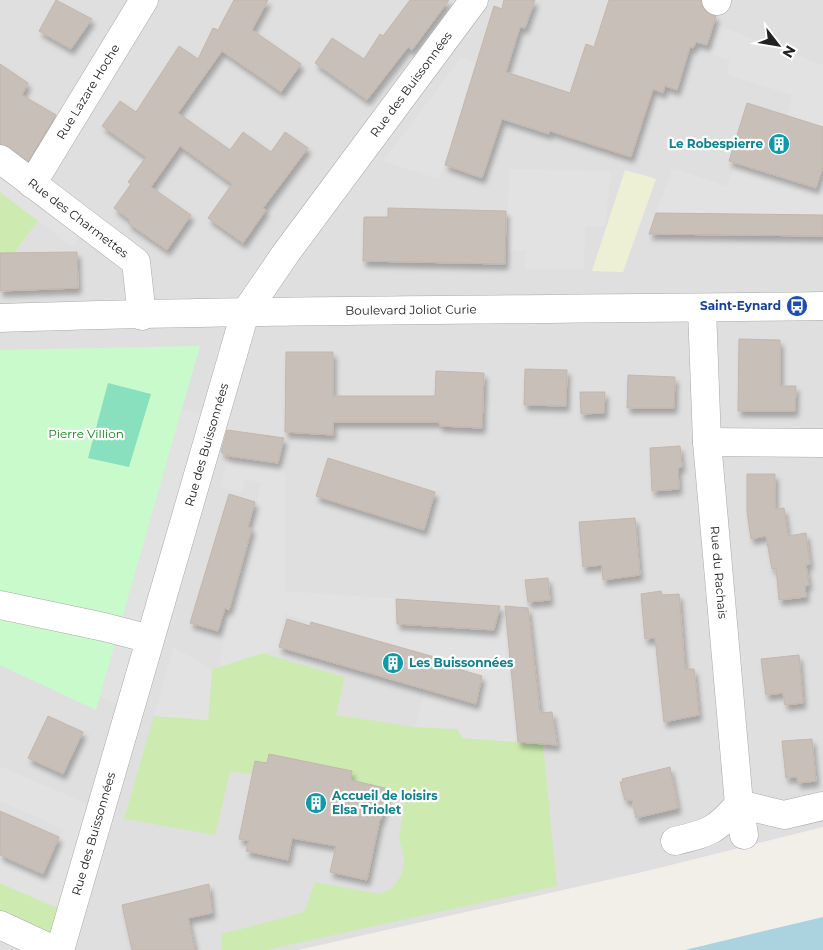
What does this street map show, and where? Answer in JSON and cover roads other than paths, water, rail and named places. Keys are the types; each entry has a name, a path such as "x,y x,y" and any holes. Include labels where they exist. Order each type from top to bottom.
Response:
{"street":[{"name":"Rue Lazare Hoche","path":"32,184 144,0"},
{"name":"Rue des Buissonnées","path":"60,950 245,313 286,253 474,0"},
{"name":"Rue des Charmettes","path":"0,159 136,262 142,316"},
{"name":"Boulevard Joliot Curie","path":"0,318 823,306"},
{"name":"Rue du Rachais","path":"702,309 707,442 739,804 744,835"},
{"path":"707,442 823,443"},
{"path":"0,605 104,626 150,639"},
{"path":"675,841 707,834 722,824 739,804 784,815 823,806"},
{"path":"0,925 54,950"}],"water":[{"path":"823,917 823,950 685,950"}],"place":[{"name":"Le Robespierre","path":"779,144"},
{"name":"Saint-Eynard","path":"797,306"},
{"name":"Les Buissonnées","path":"393,663"},
{"name":"Accueil de loisirs Elsa Triolet","path":"316,803"}],"park label":[{"name":"Pierre Villion","path":"86,434"}]}
